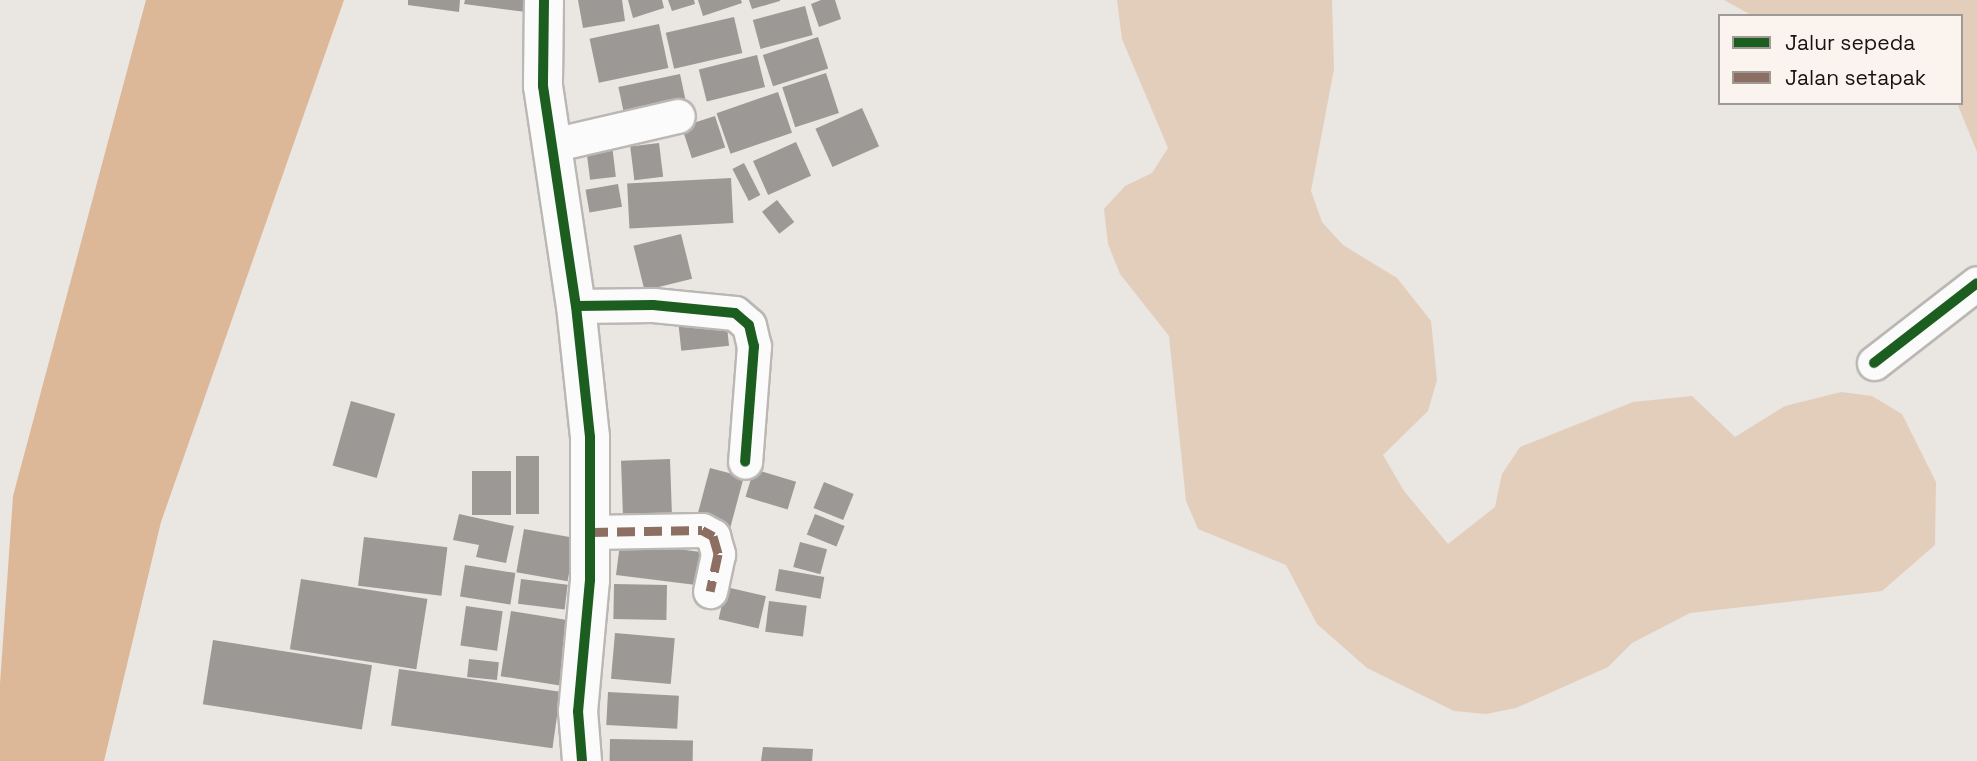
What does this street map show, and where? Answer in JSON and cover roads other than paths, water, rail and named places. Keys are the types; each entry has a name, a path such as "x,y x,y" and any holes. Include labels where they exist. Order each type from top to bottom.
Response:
{"street":[{"path":"544,0 543,86 576,306 590,438 590,532 578,711 582,761"},
{"path":"552,145 678,116"},
{"path":"1874,363 1977,283"},
{"path":"576,306 653,305 735,313 749,326 754,346 745,462"},
{"path":"590,532 702,530 713,536 718,554 710,591"}]}
